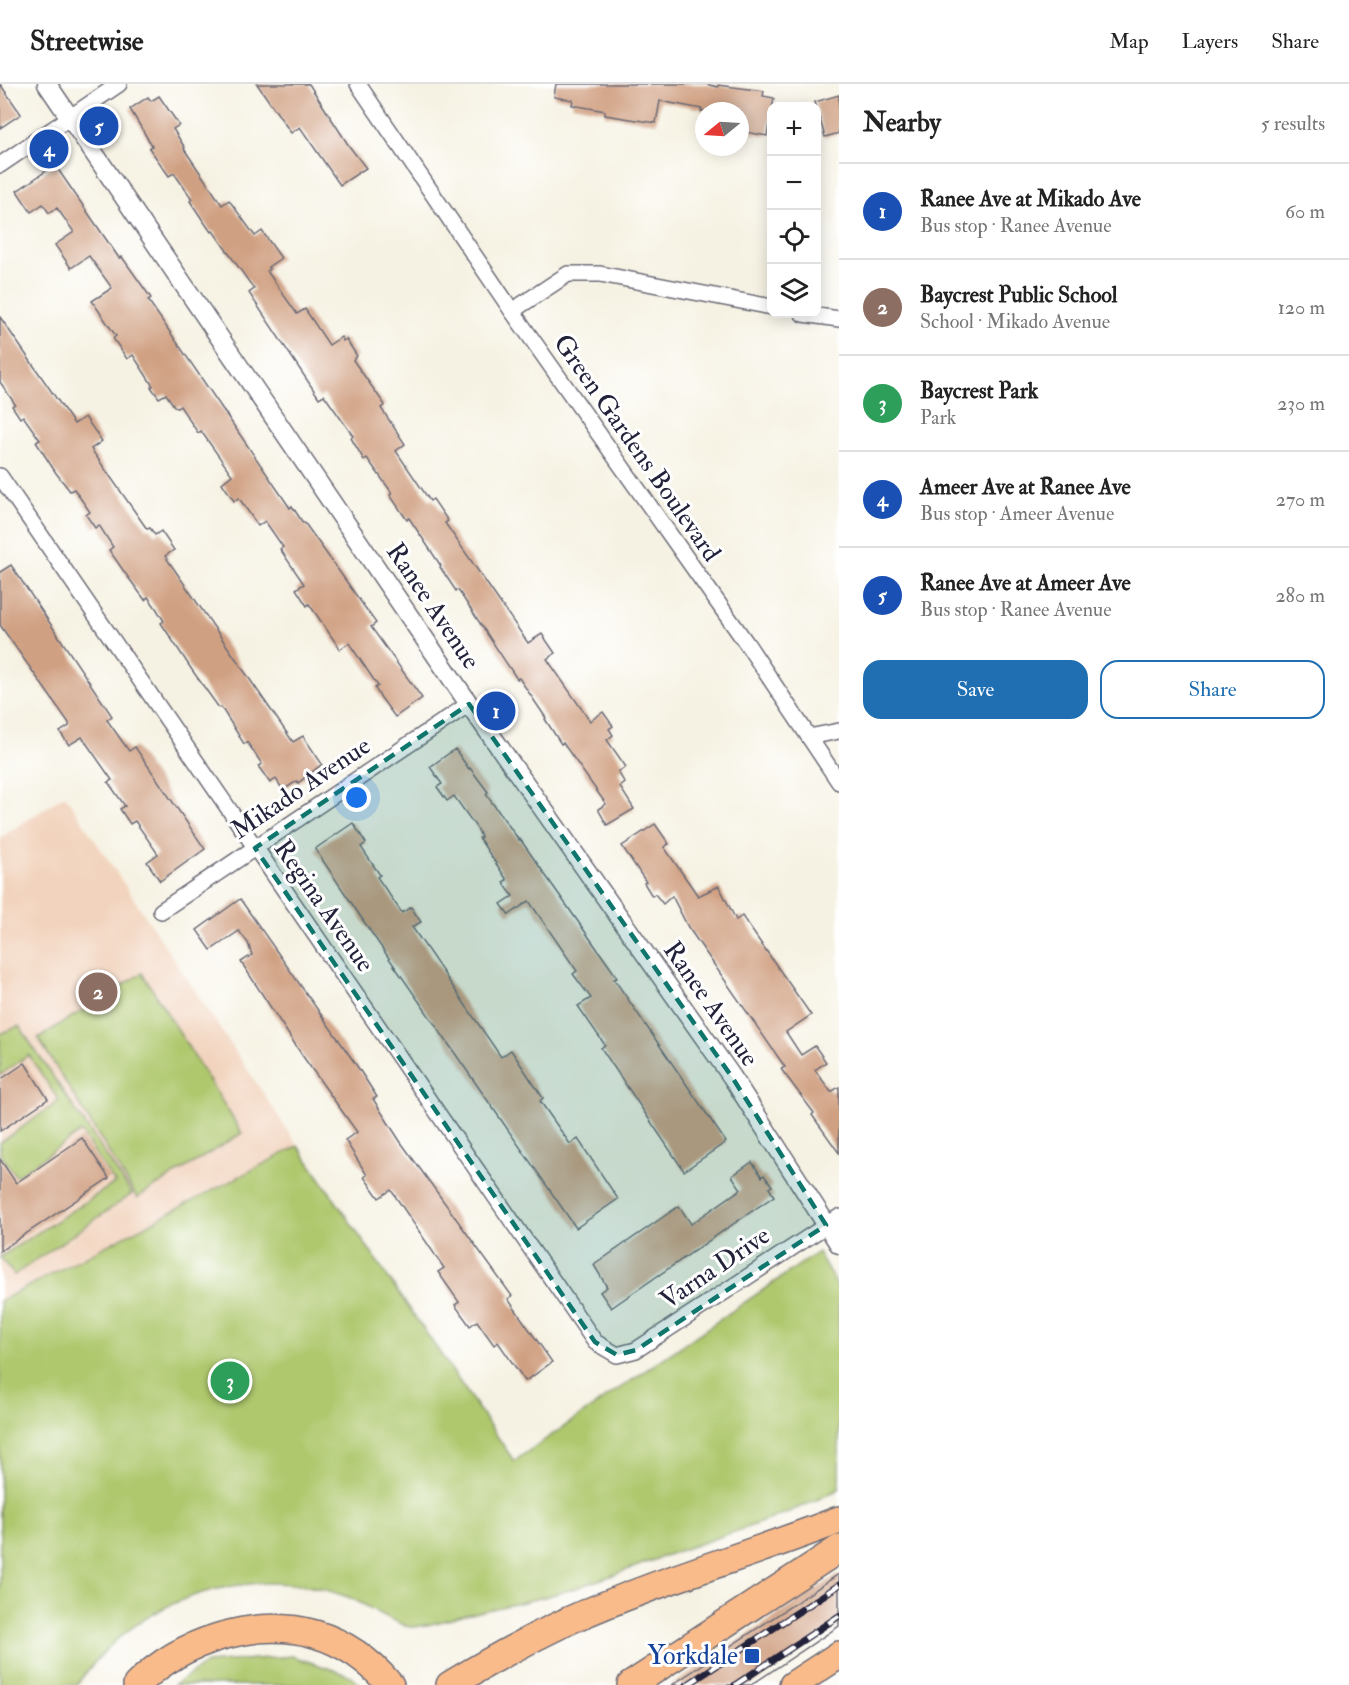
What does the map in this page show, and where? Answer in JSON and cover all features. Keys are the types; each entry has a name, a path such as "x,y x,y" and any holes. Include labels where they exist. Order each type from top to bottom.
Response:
{"highway":[{"path":"450,1685 501,1654 573,1619 839,1520"},
{"path":"631,1685 839,1549"},
{"path":"137,1685 165,1662 204,1643 241,1632 270,1629 314,1634 334,1641 355,1652 390,1685"},
{"path":"616,1685 683,1652"},
{"path":"793,1685 839,1654"}],"street":[{"name":"Ranee Avenue","path":"47,84 469,704 832,1221 839,1244"},
{"path":"0,165 119,84"},
{"name":"Green Gardens Boulevard","path":"358,84 512,311 747,644 839,782"},
{"path":"512,311 568,274 600,274 767,306"},
{"path":"821,316 839,319"},
{"name":"Regina Avenue","path":"0,476 595,1342 617,1355"},
{"name":"Mikado Avenue","path":"161,911 469,704"},
{"path":"809,737 839,731"},
{"name":"Varna Drive","path":"617,1355 636,1350 832,1221"}],"highlighted area":[{"path":"469,704 732,1077 826,1225 636,1350 617,1355 595,1342 255,848"}],"shaded area":[{"path":"65,795 298,1146 0,1301 0,838"}],"green space":[{"path":"142,973 242,1133 137,1198 38,1038"},
{"path":"19,1026 132,1194 14,1275 0,1257 115,1183 81,1132 16,1176 0,1154 0,1143 59,1101 29,1055 0,1075 0,1034"},
{"path":"298,1146 514,1461 818,1252 839,1289 839,1489 777,1517 576,1588 422,1626 401,1624 348,1597 292,1584 263,1583 207,1592 179,1601 129,1630 107,1649 76,1685 0,1685 0,1301"},
{"path":"292,1656 351,1676 360,1685 174,1685 207,1663"}],"building":[{"path":"0,84 21,114 0,128"},
{"path":"257,84 309,84 366,168 340,185 300,127 291,133"},
{"path":"556,84 706,84 764,91 763,96 774,98 773,102 767,102 767,136 749,133 749,102 695,102 695,108 660,101 656,123 605,115 605,111 572,105 573,100 554,97"},
{"path":"839,95 839,133 825,137 821,123 821,102 815,102"},
{"path":"159,96 179,125 173,129 184,149 222,205 229,200 255,236 262,231 281,258 268,267 270,269 267,271 297,314 305,309 329,345 341,337 343,341 346,339 357,356 353,360 385,405 381,408 405,444 396,451 430,501 433,499 448,521 445,523 528,643 542,634 555,653 547,659 590,721 603,712 613,726 609,729 613,735 607,740 626,767 618,772 625,783 620,787 634,809 607,825 598,809 606,804 563,743 561,744 519,678 517,679 458,590 456,591 409,518 407,520 390,495 392,493 367,458 364,460 351,438 353,436 324,395 319,398 249,293 254,289 202,219 190,201 192,199 174,173 169,176 149,148 152,146 130,109 148,97 151,101"},
{"path":"55,165 119,258 122,257 151,298 148,300 290,508 292,506 376,623 371,627 422,698 395,717 379,695 375,688 378,686 349,643 340,649 309,604 307,606 296,589 304,584 280,549 283,547 265,521 258,526 239,498 234,501 222,483 232,475 201,431 198,433 180,406 177,408 174,406 166,394 159,398 133,355 127,359 113,338 116,336 92,301 112,288 89,256 71,268 55,245 74,232 57,208 49,213 43,204 31,212 17,191"},
{"path":"0,317 74,424 85,417 102,441 91,449 147,529 150,528 155,535 161,531 174,550 165,556 293,742 303,736 322,764 298,783 297,781 283,790 276,779 270,783 258,766 262,764 247,742 244,744 221,707 219,708 161,623 164,621 156,608 148,597 145,600 125,573 109,550 113,547 99,525 95,528 86,515 90,512 74,489 70,491 56,473 36,442 40,440 23,416 20,418 12,406 15,404 0,382"},
{"path":"11,565 112,716 107,720 129,751 135,747 205,849 160,881 147,862 158,854 135,821 130,824 120,809 125,806 108,782 112,780 82,737 69,745 60,732 69,726 69,723 0,625 0,572"},
{"path":"455,749 488,792 486,794 612,970 617,978 614,979 726,1142 684,1171 601,1048 605,1045 578,1006 591,998 573,974 577,971 529,901 509,915 501,904 513,896 503,882 507,880 479,838 481,837 478,830 454,796 447,801 437,787 442,784 430,767"},
{"path":"353,823 366,843 361,847 380,875 377,877 402,913 411,907 421,922 412,927 501,1057 511,1050 543,1098 540,1101 570,1144 578,1139 618,1199 576,1228 315,849"},
{"path":"655,824 669,844 664,847 698,896 719,886 736,920 742,916 811,1015 786,1032 801,1055 815,1046 826,1062 815,1070 831,1092 839,1087 839,1153 812,1115 814,1113 781,1069 785,1067 688,927 672,896 663,904 655,894 652,896 644,883 646,882 622,846"},
{"path":"240,899 357,1066 377,1097 373,1099 400,1141 512,1296 508,1299 552,1362 525,1381 498,1342 494,1345 477,1321 470,1326 455,1305 459,1302 438,1272 444,1268 391,1190 379,1198 364,1177 367,1175 345,1140 357,1132 304,1058 241,962 252,955 248,943 239,931 211,950 197,930"},
{"path":"25,1063 48,1099 0,1131 0,1080"},
{"path":"82,1138 109,1178 0,1251 0,1159 16,1183"},
{"path":"752,1162 762,1177 764,1175 772,1186 769,1188 774,1196 611,1308 600,1292 607,1287 594,1265 679,1206 691,1224 741,1189 732,1176"},
{"path":"839,1574 839,1626 751,1685 672,1685"}],"railway":[{"path":"687,1685 839,1585"},
{"path":"735,1685 839,1616"}],"place":[{"name":"Ranee Ave at Ameer Ave","path":"99,126"},
{"name":"Ameer Ave at Ranee Ave","path":"49,149"},
{"name":"Ranee Ave at Mikado Ave","path":"496,711"},
{"name":"Baycrest Public School","path":"98,992"},
{"name":"Baycrest Park","path":"230,1381"},
{"name":"Yorkdale","path":"752,1656"}]}
